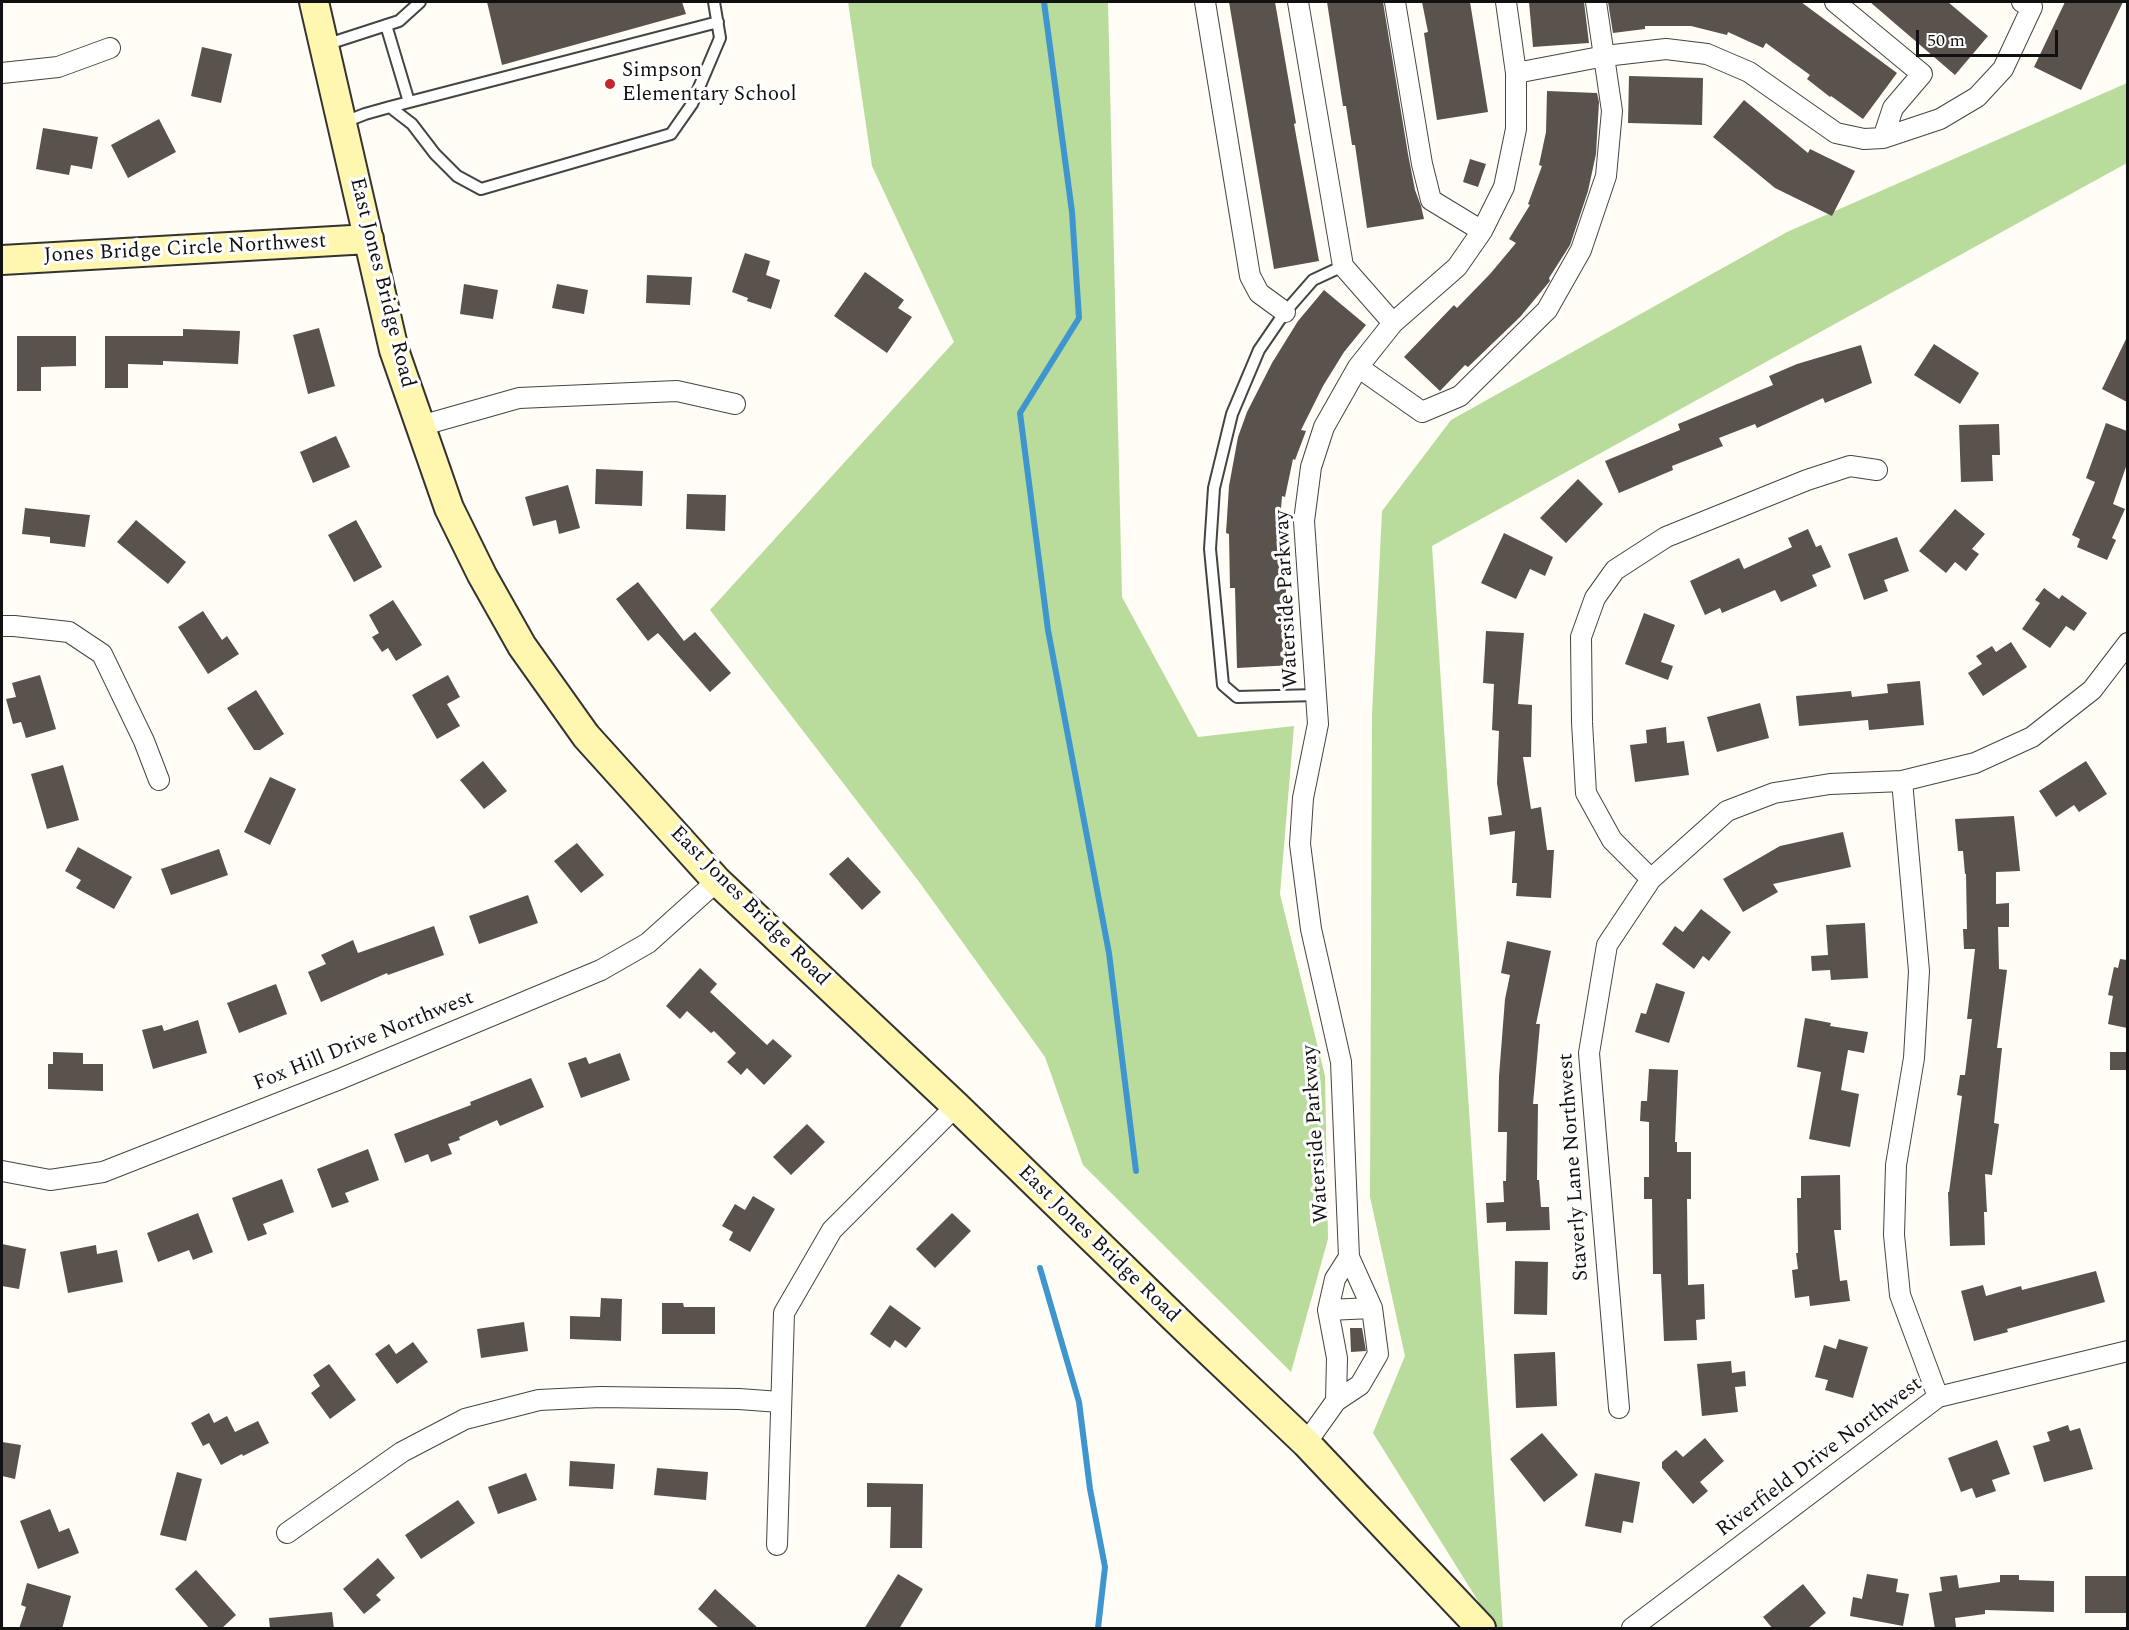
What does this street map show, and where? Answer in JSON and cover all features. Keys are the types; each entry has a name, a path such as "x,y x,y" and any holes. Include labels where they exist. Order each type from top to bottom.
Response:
{"street":[{"name":"East Jones Bridge Road","path":"314,2 394,350 454,518 482,575 522,646 586,736 717,881 956,1106 1306,1443 1481,1629"},
{"path":"1205,2 1250,276 1259,293 1285,312"},
{"path":"1298,2 1343,266 1393,323"},
{"path":"1395,2 1422,164 1431,200 1482,231"},
{"name":"Waterside Parkway","path":"1306,1443 1336,1401 1360,1385 1378,1354 1372,1308 1349,1257 1341,1062 1311,929 1300,844 1303,798 1318,724 1304,521 1311,467 1324,428 1358,367 1393,323 1458,267 1482,231 1504,187 1516,129 1516,73 1506,2"},
{"path":"1358,367 1422,412 1460,396 1546,310 1581,250 1606,176 1612,111 1596,2"},
{"path":"1835,2 1922,74 1893,108 1883,138"},
{"path":"1516,73 1605,56 1666,49 1707,54 1749,72 1836,133 1864,139 1883,138 1940,119 1977,97 2003,69 2029,3"},
{"path":"2,73 58,67 110,48"},
{"name":"Jones Bridge Circle Northwest","path":"2,260 369,239"},
{"path":"420,426 519,398 677,391 735,404"},
{"path":"1651,879 1612,840 1586,793 1581,637 1595,598 1615,570 1666,537 1807,480 1850,466 1877,470"},
{"path":"2,626 69,632 102,654 144,741 159,780"},
{"name":"Staverly Lane Northwest","path":"1619,1408 1589,1053 1607,945 1651,879 1727,811 1774,793 1830,784 1902,781 1975,763 2032,737 2092,690 2127,643"},
{"path":"1902,781 1919,971 1914,1058 1896,1165 1894,1235 1900,1295 1938,1397"},
{"name":"Fox Hill Drive Northwest","path":"2,1171 50,1180 103,1172 340,1079 601,970 648,943 717,881"},
{"path":"777,1545 784,1313 832,1230 956,1106"},
{"path":"1336,1401 1336,1358 1328,1310 1335,1279 1349,1257"},
{"path":"1328,1310 1372,1308"},
{"name":"Riverfield Drive Northwest","path":"1632,1629 1938,1397 2127,1351"},
{"path":"287,1533 402,1452 465,1419 549,1399 739,1398 780,1402"}],"lane":[{"path":"324,46 399,21 420,2"},
{"path":"390,106 412,124 435,154 457,176 481,189 671,134 692,104 720,38 714,2"},
{"path":"342,123 390,106 718,22"},
{"path":"386,25 409,102"},
{"path":"1317,695 1237,697 1223,685 1210,549 1214,488 1232,414 1259,350 1285,312 1313,280 1343,266"}],"green space":[{"path":"848,2 1108,2 1122,597 1198,737 1294,726 1280,894 1325,1076 1328,1239 1291,1372 1083,1165 1045,1057 920,883 710,610 954,342 872,166"},
{"path":"2127,83 2127,163 1432,546 1503,1628 1495,1628 1373,1433 1405,1356 1370,1197 1372,714 1382,511 1451,420 1787,232"}],"building":[{"path":"487,2 682,2 686,14 502,65"},
{"path":"1229,2 1275,2 1319,261 1274,269"},
{"path":"1327,2 1383,2 1408,154 1415,190 1424,219 1367,228 1355,145 1352,145 1346,106 1343,106"},
{"path":"1422,2 1470,2 1488,112 1437,120 1424,33 1428,32"},
{"path":"1529,2 1584,2 1589,43 1533,47"},
{"path":"1608,2 1801,2 1897,73 1863,119 1807,79 1810,75 1766,43 1763,48 1728,32 1727,35 1691,26 1645,26 1645,29 1613,33"},
{"path":"1870,2 1948,2 1988,36 1955,75"},
{"path":"2065,2 2123,2 2081,90 2034,67"},
{"path":"202,47 232,54 221,103 191,96"},
{"path":"1629,76 1703,78 1702,125 1628,123"},
{"path":"1547,91 1597,93 1599,102 1596,154 1588,191 1570,245 1549,278 1550,281 1520,317 1468,367 1465,365 1440,391 1404,357 1454,305 1457,308 1516,243 1509,239 1530,205 1528,204 1542,166 1539,165 1546,132"},
{"path":"1744,100 1808,153 1810,149 1855,171 1832,216 1775,188 1713,137"},
{"path":"159,119 176,152 128,178 111,145"},
{"path":"43,128 98,137 92,169 71,165 69,175 36,169"},
{"path":"1470,159 1486,164 1478,187 1463,182"},
{"path":"745,253 770,261 766,275 780,280 771,309 747,301 748,298 732,292"},
{"path":"865,272 904,300 898,308 912,317 887,353 834,316"},
{"path":"647,275 692,277 690,305 646,303"},
{"path":"464,284 498,290 493,319 460,314"},
{"path":"557,284 588,290 584,314 552,308"},
{"path":"1324,290 1366,325 1344,352 1323,386 1301,430 1306,431 1295,460 1293,459 1285,497 1282,496 1277,558 1286,557 1286,597 1291,597 1293,665 1237,668 1235,588 1230,588 1229,534 1226,533 1229,486 1238,437 1247,412 1272,363 1298,321"},
{"path":"319,328 335,386 308,394 293,335"},
{"path":"183,329 240,331 238,364 163,361 163,365 128,364 128,388 105,388 105,336 183,336"},
{"path":"17,336 76,336 76,366 41,367 41,391 17,391"},
{"path":"2127,337 2127,402 2102,389"},
{"path":"1934,344 1979,373 1960,404 1914,375"},
{"path":"1861,345 1872,383 1825,403 1823,398 1757,428 1755,424 1719,438 1723,446 1672,466 1673,470 1619,493 1605,461 1680,430 1678,424 1773,385 1769,376 1797,364"},
{"path":"2106,423 2127,431 2127,464 2113,504 2125,509 2112,538 2116,540 2107,560 2077,547 2080,539 2072,535 2095,482 2086,478"},
{"path":"1999,424 2000,455 1992,455 1993,481 1961,482 1959,425"},
{"path":"336,436 350,467 313,483 300,452"},
{"path":"596,469 643,471 642,506 595,504"},
{"path":"1578,479 1603,504 1566,543 1540,518"},
{"path":"568,485 580,528 559,534 556,520 533,526 525,497"},
{"path":"687,494 726,495 725,531 686,529"},
{"path":"25,508 90,515 85,547 50,543 50,537 22,534"},
{"path":"1955,509 1985,534 1972,549 1979,554 1966,571 1955,562 1946,573 1919,551"},
{"path":"136,520 186,562 168,584 117,542"},
{"path":"356,520 382,567 354,582 328,535"},
{"path":"1808,529 1816,547 1821,545 1831,567 1812,575 1817,586 1781,602 1775,590 1722,613 1720,608 1705,615 1690,581 1739,558 1744,569 1792,547 1788,538"},
{"path":"1504,533 1553,557 1545,576 1530,569 1516,599 1481,583"},
{"path":"1897,537 1909,571 1884,580 1888,591 1864,600 1848,554"},
{"path":"638,582 684,641 695,632 731,673 710,692 658,633 648,641 616,599"},
{"path":"2044,588 2059,599 2062,595 2087,613 2074,631 2066,626 2050,648 2022,629 2040,603 2035,600"},
{"path":"393,600 422,645 396,661 388,648 382,652 372,637 379,633 369,615"},
{"path":"203,611 222,640 227,636 239,654 208,674 178,627"},
{"path":"1644,613 1675,625 1661,662 1673,666 1668,680 1625,664"},
{"path":"1486,631 1524,633 1518,704 1532,705 1531,757 1523,757 1531,809 1541,807 1547,850 1554,850 1551,898 1516,896 1517,883 1512,883 1515,831 1490,835 1488,817 1502,815 1497,783 1499,731 1492,730 1494,684 1483,683"},
{"path":"2011,642 2027,667 1983,696 1968,673 1982,664 1976,656 1992,646 1996,652"},
{"path":"40,675 56,729 26,738 21,722 13,724 6,699 16,697 12,683"},
{"path":"448,675 460,697 447,704 460,726 437,739 412,695"},
{"path":"1920,681 1924,725 1869,730 1868,720 1799,726 1796,696 1851,691 1852,697 1888,693 1887,684"},
{"path":"256,690 284,734 260,750 254,750 227,708"},
{"path":"1760,703 1769,738 1717,752 1707,717"},
{"path":"1666,727 1667,743 1684,741 1689,775 1635,782 1630,745 1647,743 1646,730"},
{"path":"483,761 507,791 484,809 460,780"},
{"path":"2086,761 2107,794 2079,812 2074,805 2056,817 2039,791"},
{"path":"63,765 79,820 47,829 31,774"},
{"path":"270,777 296,789 270,845 244,832"},
{"path":"2014,816 2020,871 1996,872 1996,904 2009,903 2009,927 1998,927 1999,969 2007,970 1997,1048 2002,1048 1994,1123 1999,1124 1992,1175 1985,1174 1987,1212 1984,1212 1985,1245 1950,1246 1948,1192 1962,1096 1957,1095 1960,1075 1965,1075 1972,1019 1967,1019 1975,949 1964,949 1963,929 1967,929 1966,874 1963,851 1958,851 1955,819"},
{"path":"1843,832 1851,867 1773,884 1778,892 1743,912 1723,879 1780,846"},
{"path":"577,843 604,875 581,893 554,861"},
{"path":"78,847 132,877 114,909 76,888 81,880 65,871"},
{"path":"219,849 228,875 171,895 161,869"},
{"path":"848,857 881,892 862,910 829,874"},
{"path":"528,895 538,923 479,944 469,916"},
{"path":"1701,909 1731,932 1709,961 1703,956 1694,969 1662,944 1675,926 1683,932"},
{"path":"1865,923 1868,978 1831,980 1830,970 1812,971 1811,956 1828,955 1826,925"},
{"path":"434,926 444,955 388,975 387,973 321,1002 308,972 326,964 321,955 353,940 358,953"},
{"path":"1507,941 1551,951 1536,1024 1540,1024 1533,1104 1538,1104 1537,1180 1539,1180 1541,1207 1549,1207 1550,1230 1506,1231 1506,1222 1487,1223 1486,1203 1504,1202 1503,1181 1506,1181 1507,1132 1498,1132 1499,1076 1505,999 1510,975 1501,973"},
{"path":"2120,959 2127,960 2127,1028 2108,1024 2113,996 2108,995 2114,967 2118,968"},
{"path":"700,968 717,984 710,992 767,1045 773,1039 792,1056 764,1085 747,1068 741,1075 727,1062 736,1053 714,1031 711,1033 687,1011 680,1019 666,1006"},
{"path":"1656,983 1685,992 1669,1043 1635,1032 1641,1013 1646,1014"},
{"path":"276,984 287,1014 239,1033 227,1003"},
{"path":"1805,1018 1831,1023 1830,1026 1868,1032 1864,1053 1848,1050 1841,1090 1859,1094 1850,1147 1809,1139 1821,1072 1797,1067"},
{"path":"198,1020 207,1053 153,1069 142,1030 162,1025 164,1031"},
{"path":"53,1052 83,1053 83,1064 103,1064 103,1091 48,1089 48,1064 53,1064"},
{"path":"2110,1052 2127,1052 2127,1070 2110,1070"},
{"path":"620,1053 630,1080 581,1098 568,1063 586,1057 589,1064"},
{"path":"1649,1069 1678,1070 1675,1142 1677,1142 1677,1152 1691,1152 1691,1199 1687,1199 1688,1285 1704,1284 1705,1319 1696,1320 1697,1340 1664,1341 1661,1274 1653,1274 1652,1199 1644,1199 1644,1177 1649,1177 1649,1122 1640,1121 1641,1101 1647,1101"},
{"path":"531,1078 544,1107 500,1126 497,1120 459,1137 460,1140 448,1144 452,1154 431,1162 428,1154 405,1163 394,1134 471,1105 470,1102"},
{"path":"807,1124 825,1142 791,1175 773,1157"},
{"path":"368,1149 379,1180 345,1193 349,1202 332,1208 317,1169"},
{"path":"1840,1175 1841,1230 1834,1230 1840,1281 1847,1280 1850,1301 1810,1306 1809,1296 1795,1298 1792,1270 1798,1269 1797,1198 1801,1198 1801,1176"},
{"path":"282,1179 294,1212 263,1224 267,1234 248,1241 232,1198"},
{"path":"753,1196 775,1209 750,1252 729,1240 733,1232 722,1226 735,1204 745,1210"},
{"path":"198,1213 213,1252 193,1260 189,1250 158,1262 147,1233"},
{"path":"952,1213 971,1231 935,1268 916,1249"},
{"path":"2,1244 26,1249 19,1289 2,1286"},
{"path":"96,1245 97,1254 117,1250 123,1282 68,1293 60,1252"},
{"path":"1515,1261 1548,1262 1547,1315 1514,1314"},
{"path":"2096,1271 2105,1302 2007,1329 2008,1332 1974,1341 1961,1291 1983,1285 1986,1296 2021,1286 2022,1290"},
{"path":"601,1298 622,1299 621,1341 570,1339 570,1316 600,1317"},
{"path":"662,1303 683,1303 684,1307 715,1307 715,1334 662,1334"},
{"path":"890,1305 921,1328 906,1348 895,1340 890,1348 870,1334"},
{"path":"524,1322 528,1351 481,1358 477,1329"},
{"path":"1350,1328 1362,1328 1366,1351 1351,1352"},
{"path":"1839,1339 1868,1347 1853,1398 1825,1390 1828,1380 1815,1377 1824,1345 1836,1349"},
{"path":"413,1342 428,1362 397,1384 375,1354 389,1344 396,1354"},
{"path":"1555,1352 1557,1406 1516,1408 1514,1354"},
{"path":"1731,1361 1732,1373 1745,1371 1746,1386 1735,1387 1738,1412 1702,1416 1697,1364"},
{"path":"329,1364 356,1400 330,1419 311,1393 320,1386 313,1375"},
{"path":"209,1413 214,1423 227,1416 235,1432 258,1421 269,1443 221,1465 209,1443 203,1446 191,1423"},
{"path":"2068,1425 2070,1431 2080,1428 2093,1469 2044,1482 2033,1446 2050,1441 2047,1432"},
{"path":"1542,1433 1578,1475 1544,1502 1510,1459"},
{"path":"1705,1438 1724,1461 1700,1482 1708,1491 1693,1504 1662,1468 1662,1462 1676,1450 1683,1457"},
{"path":"1997,1440 2010,1474 1992,1480 1996,1491 1976,1498 1972,1488 1961,1492 1948,1458"},
{"path":"2,1442 21,1445 15,1479 2,1476"},
{"path":"570,1461 615,1464 613,1489 569,1486"},
{"path":"657,1468 708,1472 706,1500 654,1495"},
{"path":"177,1472 202,1479 186,1541 160,1535"},
{"path":"526,1473 537,1500 498,1514 488,1487"},
{"path":"1595,1473 1640,1482 1633,1523 1623,1521 1621,1533 1585,1526"},
{"path":"867,1483 923,1484 922,1548 890,1548 891,1507 867,1507"},
{"path":"458,1500 475,1523 421,1559 405,1535"},
{"path":"50,1509 59,1532 69,1528 79,1553 38,1569 20,1521"},
{"path":"378,1558 395,1578 376,1595 381,1600 364,1614 343,1589"},
{"path":"196,1570 236,1615 221,1629 210,1629 175,1589"},
{"path":"898,1574 923,1589 899,1629 864,1629"},
{"path":"1867,1574 1898,1579 1896,1592 1909,1594 1903,1626 1850,1616 1853,1597 1862,1599"},
{"path":"1957,1575 1959,1588 2000,1582 2000,1575 2019,1575 2019,1580 2054,1581 2054,1612 1985,1610 1985,1614 1955,1618 1956,1627 1935,1629 1929,1593 1942,1591 1940,1577"},
{"path":"2085,1576 2127,1576 2127,1613 2085,1613"},
{"path":"27,1583 71,1596 62,1629 19,1629 26,1607 21,1605"},
{"path":"1803,1584 1826,1613 1807,1629 1773,1629 1763,1617"},
{"path":"715,1589 759,1629 720,1629 698,1609"},
{"path":"332,1612 334,1629 270,1629 269,1618"}],"waterway":[{"path":"1044,2 1072,212 1079,318 1020,413 1048,630 1109,953 1136,1171"},
{"path":"1040,1268 1079,1402 1090,1489 1105,1567 1098,1628"}],"place":[{"name":"Simpson Elementary School","path":"610,84"}]}
